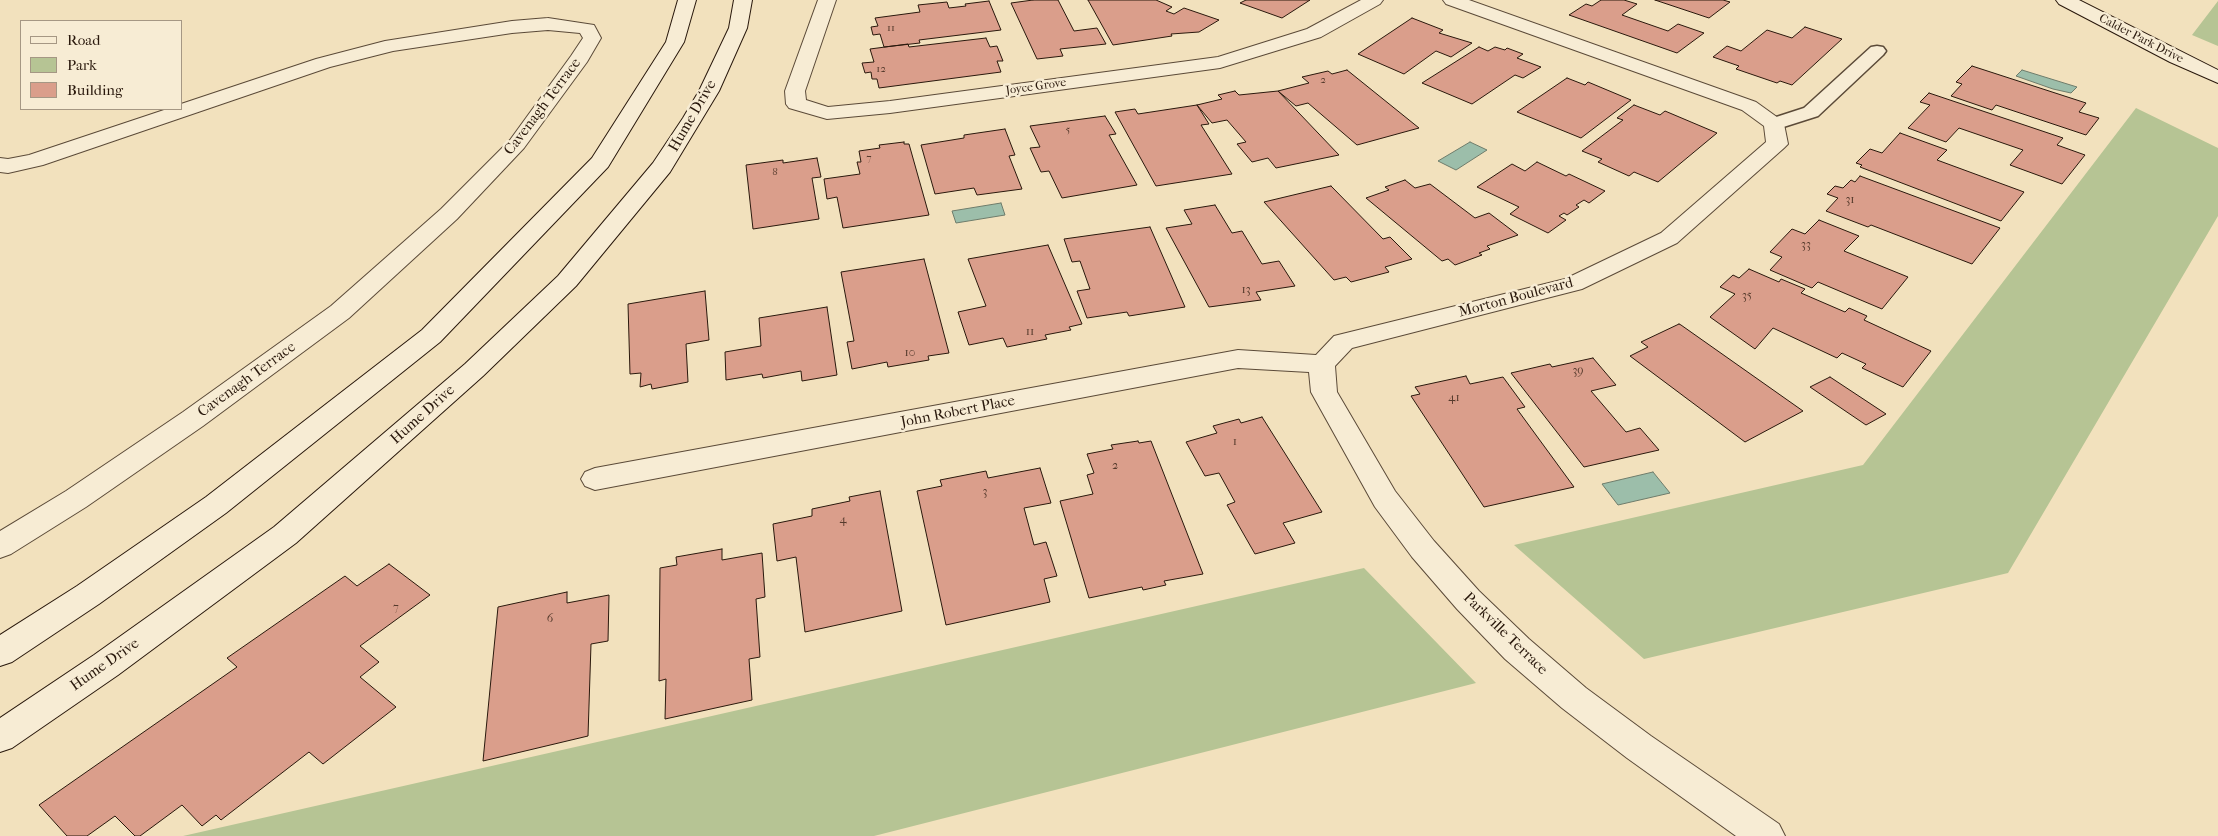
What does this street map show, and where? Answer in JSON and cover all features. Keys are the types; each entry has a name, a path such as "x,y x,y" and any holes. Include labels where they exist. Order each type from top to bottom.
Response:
{"street":[{"path":"0,652 88,595 216,505 431,336 600,162 676,42 687,0"},
{"name":"Hume Drive","path":"0,737 106,665 285,535 474,370 567,281 662,167 694,118 709,91 738,28 743,0"},
{"name":"Joyce Grove","path":"827,0 795,91 796,104 827,113 1220,62 1314,33 1374,0"},
{"path":"1452,0 1749,106 1774,124"},
{"name":"Calder Park Drive","path":"2066,0 2177,58 2218,77"},
{"path":"1493,14 1512,2"},
{"name":"Cavenagh Terrace","path":"0,165 8,166 35,160 323,63 392,45 512,27 548,24 587,29 592,38 580,58 517,144 448,214 340,312 193,419 76,499 0,546"},
{"name":"Morton Boulevard","path":"1322,364 1343,342 1573,284 1669,238 1777,144 1774,124"},
{"name":"John Robert Place","path":"595,479 1238,360 1259,359 1322,364"},
{"name":"Parkville Terrace","path":"1322,364 1324,392 1385,499 1424,549 1468,600 1517,649 1574,698 1639,747 1766,836"}],"lane":[{"path":"1774,124 1811,112 1877,51"}],"green space":[{"path":"2218,1 2218,46 2192,35"},
{"path":"2136,108 2218,148 2218,216 2008,573 1644,659 1514,545 1863,465"},
{"path":"1364,568 1476,683 874,836 183,836"}],"shaded area":[{"path":"2022,70 2077,87 2071,93 2053,89 2016,76"},
{"path":"1470,142 1487,150 1456,170 1438,161"},
{"path":"1001,203 1005,215 956,223 952,211"},
{"path":"1653,472 1670,493 1618,505 1602,484"}],"building":[{"path":"1033,0 1058,0 1074,31 1097,28 1106,44 1060,49 1063,56 1037,59 1011,3"},
{"path":"1088,0 1156,0 1172,7 1166,11 1174,14 1184,8 1219,20 1199,32 1171,34 1172,36 1113,45"},
{"path":"1246,0 1310,0 1282,18 1240,3"},
{"path":"1601,0 1624,0 1637,4 1622,15 1668,31 1678,24 1704,33 1677,53 1569,15 1586,4 1592,6"},
{"path":"1655,0 1723,0 1730,2 1709,18"},
{"path":"989,1 1001,30 919,40 920,43 884,47 880,34 873,35 871,27 878,26 875,18 920,12 918,5 947,2 949,8"},
{"path":"1412,18 1443,30 1439,33 1472,43 1451,57 1436,51 1404,74 1358,54"},
{"path":"1805,27 1842,39 1792,85 1780,81 1777,83 1736,69 1739,66 1713,57 1727,46 1741,51 1767,30 1792,38"},
{"path":"986,38 990,47 997,46 1003,61 997,61 1001,72 879,88 877,79 872,79 871,72 865,73 862,63 874,62 870,49 908,44 909,47"},
{"path":"1479,47 1488,51 1495,47 1505,50 1507,48 1523,54 1517,58 1541,67 1523,78 1515,75 1472,104 1422,83"},
{"path":"1972,66 2086,103 2079,112 2099,118 2086,135 1996,105 1992,110 1951,96 1962,84 1956,82"},
{"path":"1347,70 1419,128 1357,145 1308,103 1296,106 1278,91 1309,83 1302,77 1328,71 1332,74"},
{"path":"1567,78 1585,85 1588,82 1631,100 1581,138 1517,112"},
{"path":"1235,91 1239,95 1278,91 1339,155 1276,168 1268,158 1252,162 1237,144 1246,142 1227,120 1212,123 1197,105 1222,99 1218,95"},
{"path":"1929,93 2063,138 2057,145 2085,155 2062,184 2010,165 2023,150 1959,128 1946,142 1908,128 1930,105 1920,102"},
{"path":"1197,105 1209,124 1201,125 1232,174 1156,186 1115,112 1135,109 1138,114"},
{"path":"1634,105 1660,115 1665,111 1717,133 1658,182 1634,172 1629,176 1598,162 1602,159 1582,151 1623,120 1617,118"},
{"path":"1105,116 1116,134 1109,135 1137,185 1062,198 1049,171 1041,172 1030,148 1040,147 1030,126"},
{"path":"1005,129 1015,155 1009,156 1022,189 977,195 974,188 935,194 921,145 964,138 964,135"},
{"path":"1900,133 1947,150 1937,160 2024,192 2001,221 1860,167 1862,165 1856,163 1870,149 1882,153"},
{"path":"904,142 904,144 909,144 929,215 843,228 837,197 827,199 824,179 860,174 857,162 861,162 859,151 880,148 879,145"},
{"path":"817,158 821,177 812,178 819,219 753,229 746,165 783,160 783,163"},
{"path":"1537,162 1566,176 1569,174 1605,191 1589,203 1584,200 1576,205 1579,207 1567,215 1564,213 1559,216 1566,220 1548,233 1510,214 1519,207 1477,187 1512,164 1525,171"},
{"path":"1860,176 2000,228 1972,264 1871,225 1868,227 1826,211 1838,198 1827,194 1835,186 1843,188 1851,180 1855,182"},
{"path":"1405,180 1415,188 1430,184 1475,218 1489,213 1518,235 1487,246 1490,249 1479,253 1482,255 1455,265 1448,259 1442,261 1366,198 1389,190 1385,187"},
{"path":"1331,186 1383,239 1390,237 1412,259 1385,267 1389,272 1351,282 1346,277 1334,280 1264,202"},
{"path":"1215,205 1232,233 1242,231 1262,264 1279,261 1295,286 1256,292 1261,300 1209,307 1166,228 1192,224 1184,210"},
{"path":"1819,220 1859,236 1844,251 1908,277 1882,309 1818,282 1812,288 1770,270 1782,257 1770,252 1792,229 1805,234"},
{"path":"1150,227 1185,307 1129,316 1127,312 1087,318 1077,291 1090,289 1080,261 1072,262 1064,239"},
{"path":"1048,245 1082,324 1069,327 1071,330 1045,335 1047,339 1007,347 1003,338 969,345 958,312 986,306 968,259"},
{"path":"924,259 949,353 928,356 929,360 888,367 887,362 852,369 847,342 854,341 841,272"},
{"path":"1749,269 1779,282 1781,279 1805,289 1801,293 1845,312 1849,308 1867,316 1864,320 1931,351 1903,387 1862,368 1866,364 1842,353 1837,358 1773,328 1755,349 1710,317 1735,294 1720,287 1733,275 1739,278"},
{"path":"705,291 709,340 686,344 688,382 652,389 651,384 640,387 641,373 630,374 628,304"},
{"path":"827,307 837,375 802,381 801,371 763,378 762,374 726,380 725,352 761,346 759,318"},
{"path":"1679,324 1803,411 1745,442 1630,356 1648,347 1641,342"},
{"path":"1593,358 1616,385 1591,391 1626,432 1640,428 1659,450 1584,467 1511,373 1550,364 1552,367"},
{"path":"1466,376 1470,384 1503,377 1525,407 1517,409 1574,487 1484,507 1411,396 1420,394 1415,387"},
{"path":"1830,377 1886,414 1866,425 1810,387"},
{"path":"1262,417 1322,512 1283,523 1295,543 1255,554 1227,505 1235,502 1219,473 1205,476 1186,442 1217,433 1213,426 1239,419 1241,423"},
{"path":"1138,441 1139,443 1151,441 1203,574 1164,581 1166,585 1143,590 1142,587 1089,598 1060,501 1093,494 1087,475 1094,473 1087,454 1113,449 1111,445"},
{"path":"1040,468 1051,503 1024,508 1034,545 1046,542 1057,576 1044,579 1050,602 946,625 917,491 942,486 940,480 986,471 988,478"},
{"path":"880,491 902,611 805,632 796,557 777,561 773,524 812,516 812,509 850,501 849,497"},
{"path":"722,549 722,560 762,553 765,597 756,599 760,657 749,659 752,700 665,719 666,679 659,681 660,568 677,565 676,557"},
{"path":"389,564 430,595 360,646 379,662 360,677 396,707 323,764 309,752 221,820 216,815 202,826 182,805 140,836 135,836 115,816 87,836 67,836 39,805 237,667 227,658 345,576 357,586"},
{"path":"567,592 567,603 609,595 608,641 591,644 588,736 483,761 498,607"}]}
